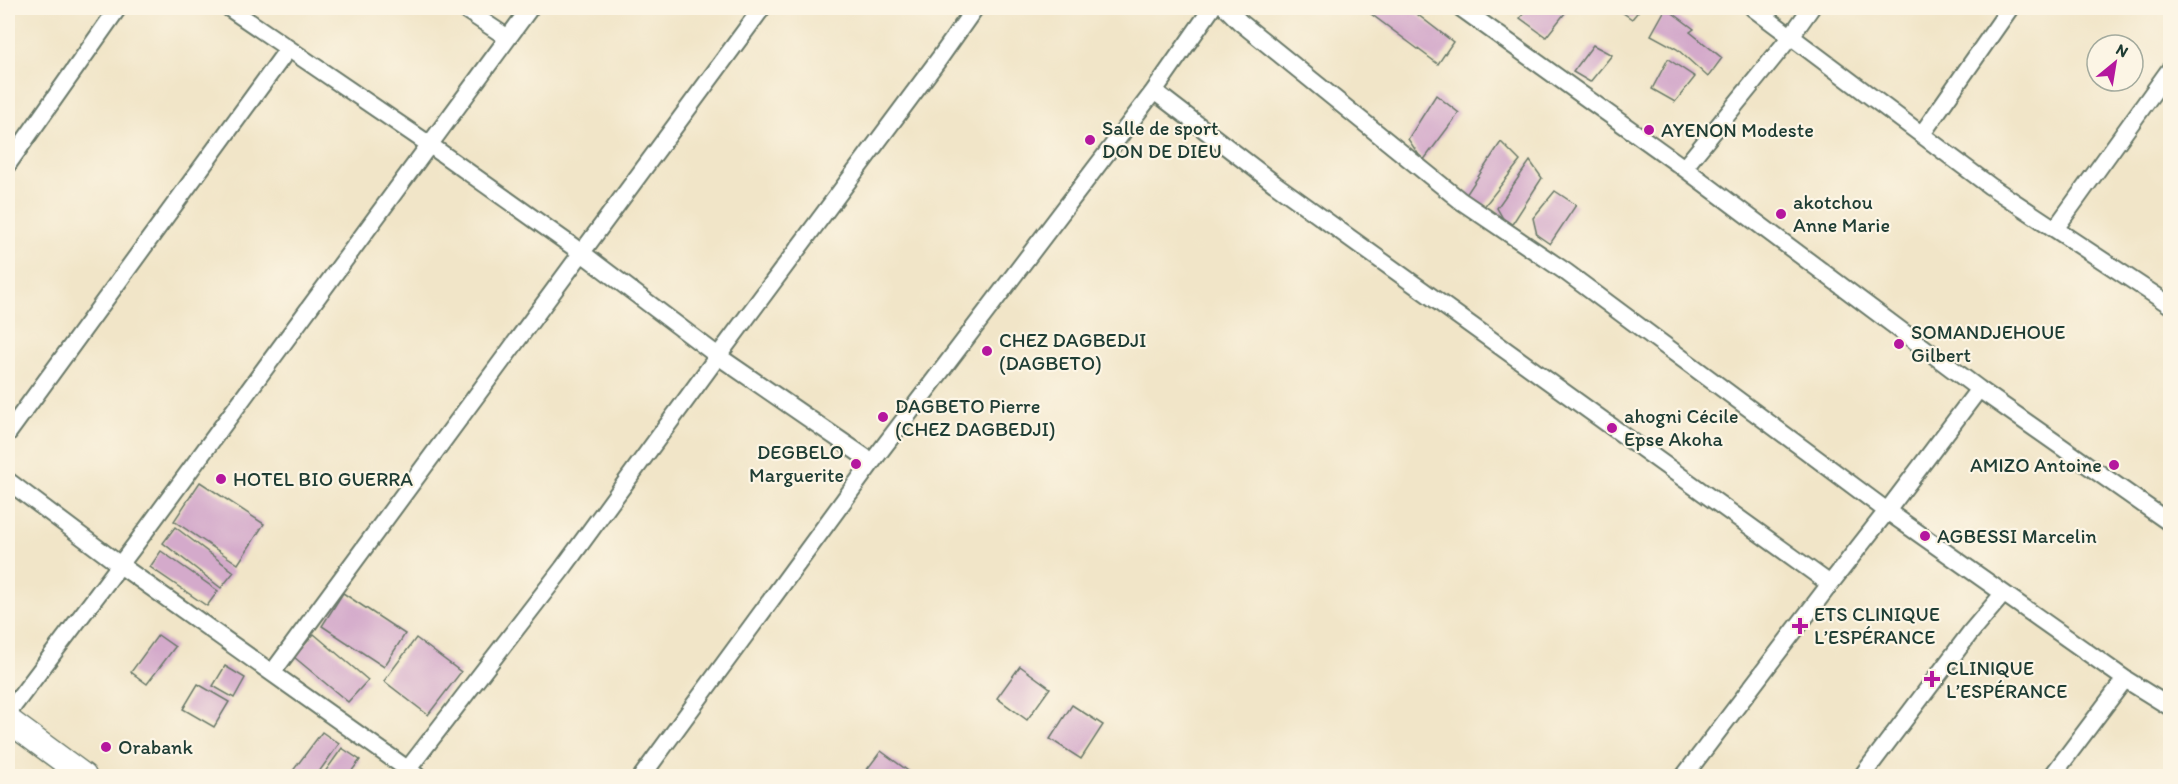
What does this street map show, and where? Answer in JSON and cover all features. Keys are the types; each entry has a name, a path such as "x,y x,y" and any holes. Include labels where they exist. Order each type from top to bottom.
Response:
{"street":[{"path":"8,164 118,8"},
{"path":"229,8 430,145 582,253 718,356 872,462"},
{"path":"463,8 508,38"},
{"path":"8,713 120,565 530,8"},
{"path":"272,673 762,8"},
{"path":"8,480 120,565 412,773 975,8"},
{"path":"642,777 872,462 1154,91 1212,8"},
{"path":"1226,8 1240,22 1461,201 1566,272 1887,512 2125,679 2170,707"},
{"path":"1461,8 1684,168 1978,389 2170,523"},
{"path":"1753,8 1990,186 2170,304"},
{"path":"1684,168 1811,8"},
{"path":"1922,134 2010,8"},
{"path":"8,433 288,49"},
{"path":"2055,228 2170,69"},
{"path":"1154,91 1275,184 1830,584"},
{"path":"1684,777 1978,389"},
{"path":"1862,777 1970,633 2003,594"},
{"path":"2052,777 2125,679"},
{"path":"8,720 69,772"}],"building":[{"path":"1363,8 1409,8 1453,42 1438,64"},
{"path":"1528,8 1569,8 1546,37 1520,18"},
{"path":"1616,8 1641,8 1632,19"},
{"path":"1666,8 1694,29 1690,32 1722,58 1708,77 1677,49 1651,35"},
{"path":"1593,45 1612,55 1590,82 1573,72"},
{"path":"1668,59 1695,77 1675,102 1652,89"},
{"path":"1436,95 1459,113 1423,161 1408,139"},
{"path":"1501,142 1520,161 1483,208 1466,195"},
{"path":"1530,161 1542,178 1509,229 1497,208"},
{"path":"1555,191 1576,205 1550,244 1537,235 1533,218"},
{"path":"200,482 264,524 238,564 174,521"},
{"path":"175,527 234,572 221,588 163,543"},
{"path":"161,551 218,591 207,606 150,567"},
{"path":"343,593 405,634 384,667 322,626"},
{"path":"314,634 368,680 348,702 294,657"},
{"path":"158,635 175,647 147,684 131,672"},
{"path":"416,638 461,672 428,715 384,681"},
{"path":"225,666 245,678 234,698 213,686"},
{"path":"1020,666 1050,688 1027,720 997,698"},
{"path":"198,684 229,702 214,727 183,709"},
{"path":"1072,705 1103,725 1081,759 1050,739"},
{"path":"322,732 339,744 316,776 289,776"},
{"path":"342,748 360,760 348,776 322,776"},
{"path":"881,751 915,776 862,776"}],"place":[{"name":"AYENON Modeste","path":"1649,130"},
{"name":"Salle de sport DON DE DIEU","path":"1090,140"},
{"name":"akotchou Anne Marie","path":"1781,214"},
{"name":"SOMANDJEHOUE Gilbert","path":"1899,344"},
{"name":"CHEZ DAGBEDJI (DAGBETO)","path":"987,351"},
{"name":"DAGBETO Pierre (CHEZ DAGBEDJI)","path":"883,417"},
{"name":"ahogni Cécile Epse Akoha","path":"1612,428"},
{"name":"DEGBELO Marguerite","path":"856,464"},
{"name":"AMIZO Antoine","path":"2114,465"},
{"name":"HOTEL BIO GUERRA","path":"221,479"},
{"name":"AGBESSI Marcelin","path":"1925,536"},
{"name":"ETS CLINIQUE L’ESPÉRANCE","path":"1800,626"},
{"name":"CLINIQUE L’ESPÉRANCE","path":"1932,679"},
{"name":"Orabank","path":"106,747"}]}
